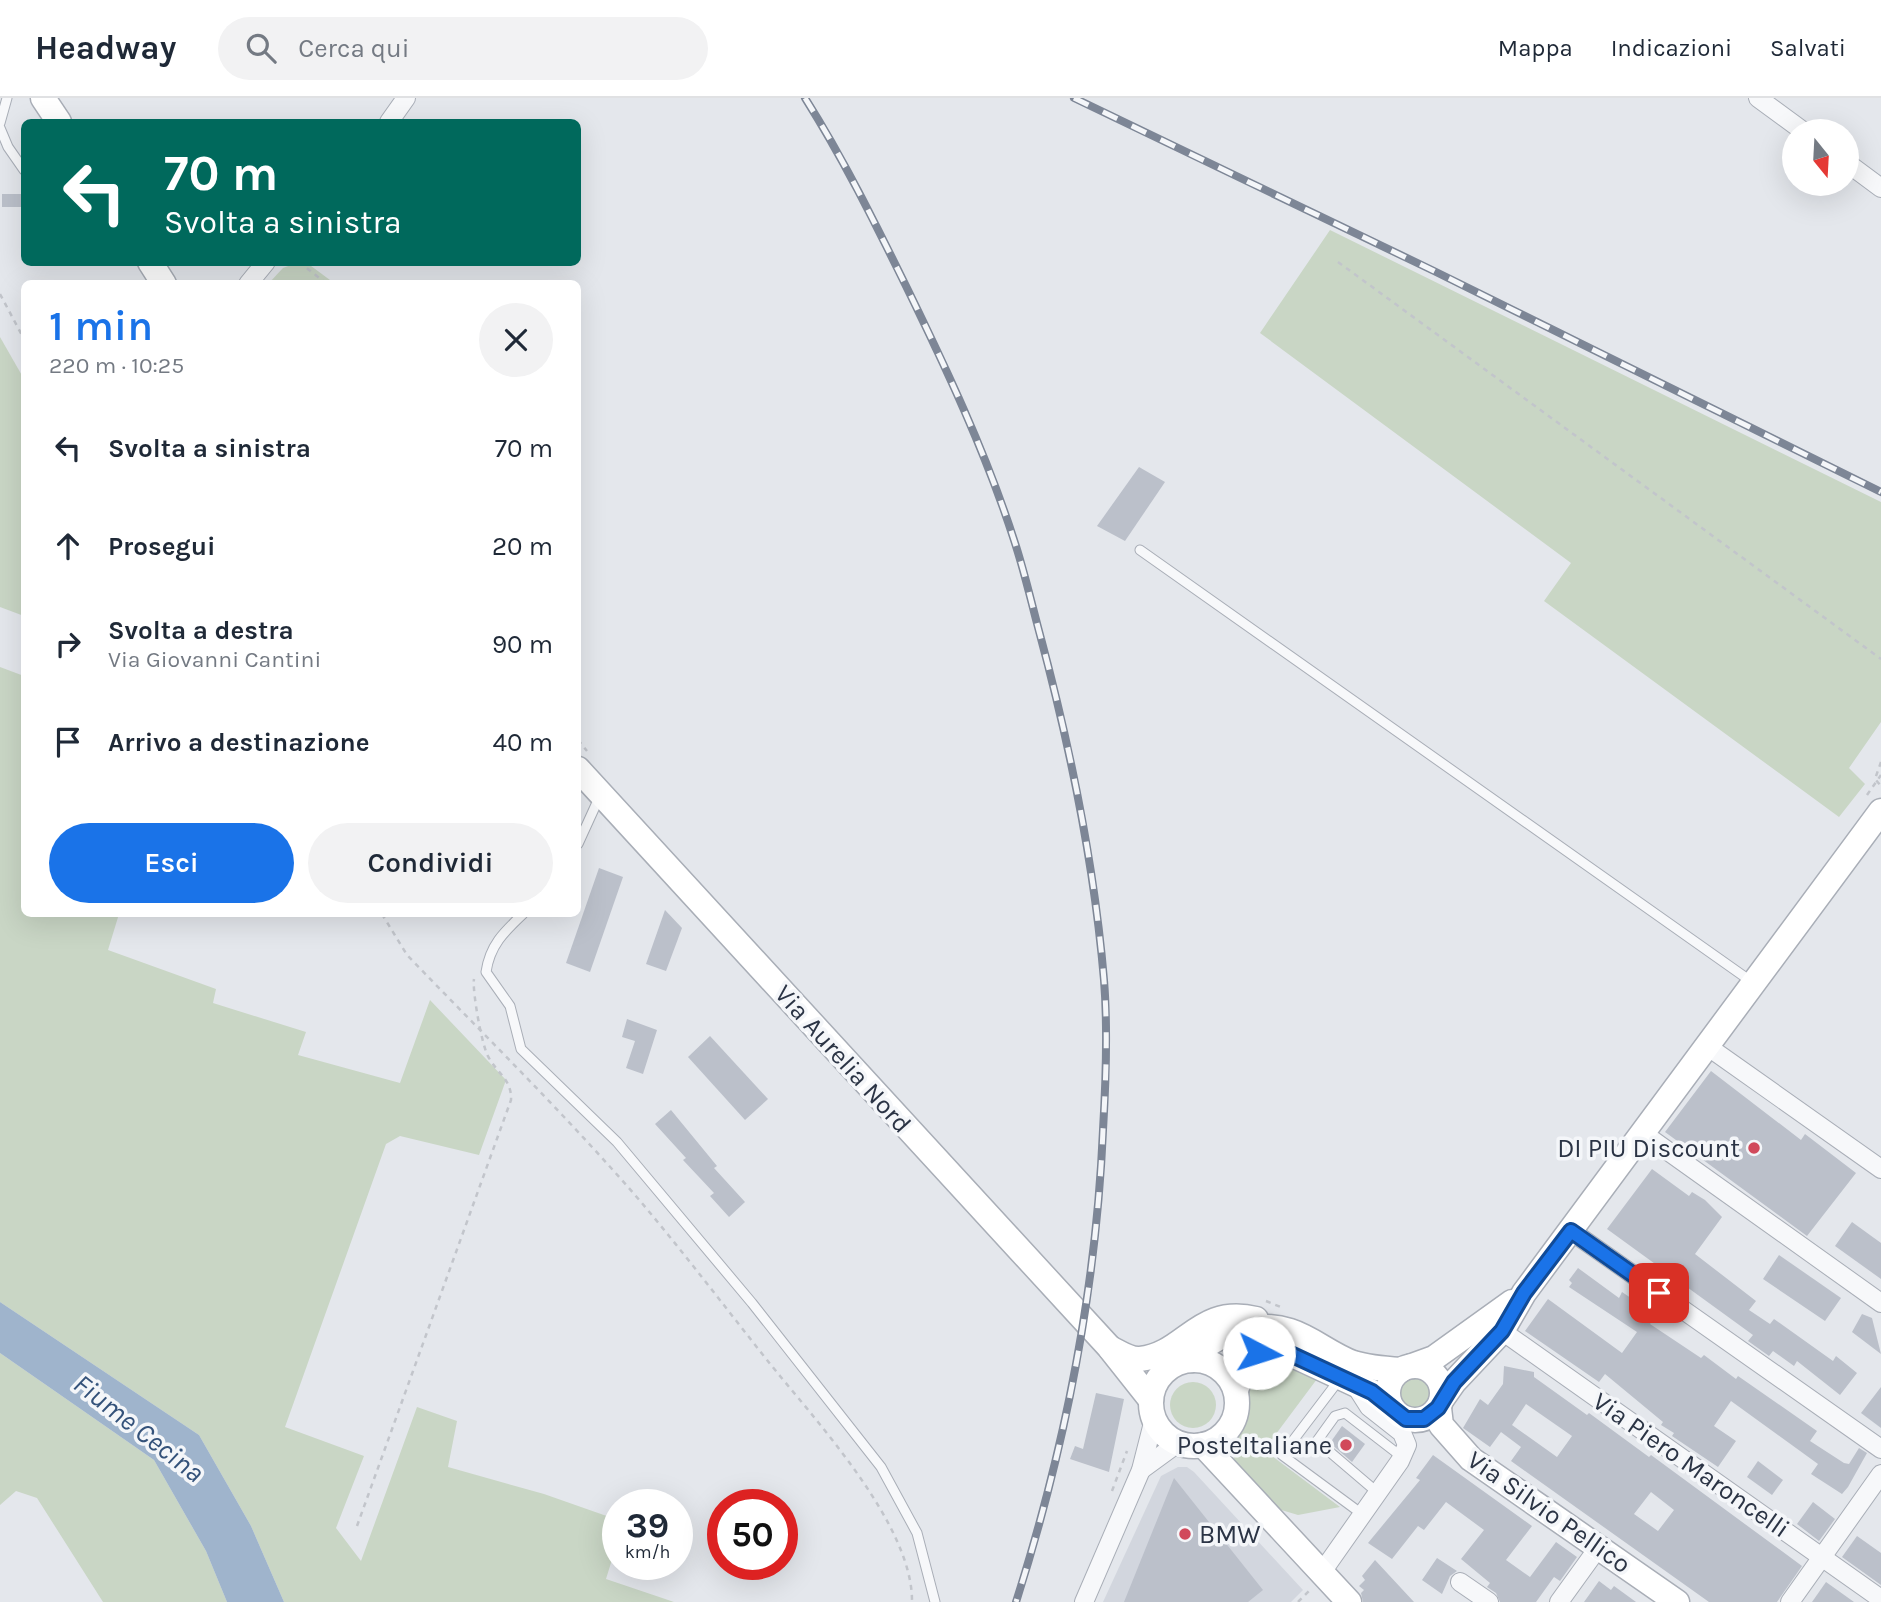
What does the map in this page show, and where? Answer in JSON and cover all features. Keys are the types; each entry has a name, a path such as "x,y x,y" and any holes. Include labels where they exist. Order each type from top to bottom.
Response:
{"main road":[{"path":"43,98 56,119"},
{"name":"Via Aurelia Nord","path":"582,760 601,794 1109,1347 1153,1409"},
{"path":"1292,1322 1239,1330 1211,1342 1192,1360 1169,1368 1154,1388 1153,1409 1160,1429 1178,1443 1203,1446 1228,1431 1238,1404 1236,1390 1243,1370 1255,1354 1272,1350 1284,1351 1379,1397 1406,1419 1424,1419 1502,1331 1524,1293 1754,983 1871,808"},
{"path":"1392,1408 1388,1400 1390,1383 1406,1368 1434,1358 1524,1293"},
{"path":"1109,1347 1131,1358 1142,1359 1164,1351 1190,1332 1226,1316 1239,1315 1292,1322 1352,1362 1429,1369 1443,1390 1440,1403"},
{"path":"1192,1360 1219,1368 1236,1390"},
{"name":"Via Silvio Pellico","path":"1440,1403 1441,1424 1471,1459 1677,1602"},
{"path":"1203,1446 1267,1518 1349,1602"}],"street":[{"path":"391,119 406,98"},
{"path":"1758,98 1787,119"},
{"path":"1859,172 1881,188"},
{"path":"251,280 263,266"},
{"path":"1707,1046 1881,1169"},
{"path":"1644,1134 1881,1303"},
{"path":"1571,1231 1881,1449"},
{"name":"Via Piero Maroncelli","path":"1502,1331 1881,1598"},
{"path":"1322,1572 1402,1457 1406,1439 1369,1407 1348,1382"},
{"path":"1084,1602 1141,1471 1153,1409"},
{"path":"1141,1471 1178,1443"},
{"path":"1790,1602 1881,1474"},
{"path":"1559,1602 1598,1548"},
{"path":"1460,1582 1489,1602"}],"lane":[{"path":"7,98 0,126 8,147 21,166"},
{"path":"1140,550 1754,983"},
{"path":"581,837 601,794"},
{"path":"520,917 496,939 488,957 486,972 510,1006 521,1049 617,1142 752,1303 881,1467 918,1533 935,1602"},
{"path":"1348,1382 1282,1455 1362,1514"},
{"path":"1378,1493 1317,1445 1317,1441 1335,1416 1345,1413 1402,1457"}],"path":[{"path":"1338,262 1881,659"},
{"path":"304,266 322,280"},
{"path":"0,294 21,333"},
{"path":"1881,762 1875,772 1877,783 1881,786"},
{"path":"1871,808 1881,775"},
{"path":"384,917 407,955 640,1201 831,1440 886,1517 897,1539 912,1592 912,1602"},
{"path":"357,1526 511,1100 511,1090 489,1058 472,990 475,974 486,972"},
{"path":"1263,1300 1292,1322"},
{"path":"1110,1495 1128,1448"}],"shaded area":[{"path":"1178,1467 1187,1467 1194,1472 1303,1590 1291,1602 1103,1602 1161,1476"}],"green space":[{"path":"1330,230 1881,502 1881,722 1849,768 1865,784 1839,817 1544,601 1571,563 1260,333"},
{"path":"311,266 330,280 272,280 283,268"},
{"path":"0,337 21,374 21,615 0,607"},
{"path":"0,667 21,675 21,917 118,917 108,950 216,989 213,1003 306,1032 298,1055 400,1083 430,1000 506,1080 479,1155 400,1136 386,1144 285,1427 364,1456 336,1528 361,1561 417,1407 457,1421 448,1467 544,1494 602,1514 602,1580 674,1602 284,1602 251,1526 199,1435 0,1302"},
{"path":"0,1353 154,1460 206,1551 227,1602 103,1602 37,1498 16,1491 0,1505"},
{"path":"1274,1356 1317,1379 1264,1450 1340,1507 1298,1515 1278,1509 1234,1465 1233,1441 1244,1424 1247,1393 1259,1362"},
{"path":"1414,1375 1427,1380 1432,1393 1427,1406 1414,1411 1401,1406 1396,1393 1401,1380"},
{"path":"1193,1382 1209,1389 1216,1405 1209,1421 1193,1428 1177,1421 1170,1405 1177,1389"}],"water":[{"name":"Fiume Cecina","path":"0,1302 199,1435 251,1526 284,1602 227,1602 206,1551 154,1460 0,1353"}],"building":[{"path":"2,194 21,194 21,207 2,207"},
{"path":"1139,467 1165,482 1125,541 1097,526"},
{"path":"599,868 623,877 590,972 566,963"},
{"path":"665,910 682,928 666,971 646,964"},
{"path":"627,1019 657,1030 643,1074 626,1068 635,1041 622,1037"},
{"path":"710,1036 768,1099 745,1120 688,1057"},
{"name":"DI PIU Discount","path":"1711,1071 1801,1140 1805,1134 1856,1173 1807,1236 1665,1132"},
{"path":"671,1110 717,1166 714,1168 745,1202 729,1217 710,1196 714,1193 683,1160 686,1158 655,1124"},
{"path":"1652,1169 1689,1196 1692,1192 1705,1200 1722,1217 1695,1254 1756,1301 1749,1310 1770,1324 1774,1319 1833,1361 1836,1356 1857,1373 1840,1395 1797,1361 1794,1366 1773,1351 1769,1356 1748,1341 1753,1335 1607,1229"},
{"path":"1852,1222 1881,1243 1881,1279 1835,1246"},
{"path":"1779,1255 1841,1298 1825,1321 1763,1279"},
{"path":"1578,1268 1619,1298 1622,1292 1656,1315 1650,1324 1701,1358 1704,1355 1736,1379 1738,1376 1817,1431 1810,1441 1844,1463 1849,1464 1859,1448 1867,1453 1848,1487 1842,1494 1811,1474 1818,1464 1731,1401 1714,1426 1736,1441 1718,1467 1672,1436 1674,1433 1661,1425 1663,1422 1605,1374 1599,1382 1525,1331 1548,1299 1622,1353 1637,1332 1569,1287 1572,1283 1569,1280"},
{"path":"1862,1314 1872,1318 1881,1354 1852,1332"},
{"path":"1504,1366 1534,1372 1534,1377 1649,1457 1651,1455 1802,1566 1777,1602 1709,1602 1511,1461 1521,1447 1501,1432 1490,1447 1463,1428 1480,1399 1488,1405 1503,1384","holes":["1526,1404 1572,1436 1557,1457 1512,1425","1651,1492 1674,1510 1658,1531 1634,1514"]},
{"path":"1881,1387 1881,1428 1861,1413"},
{"path":"1096,1393 1124,1399 1109,1472 1070,1459 1075,1446 1083,1449"},
{"name":"PosteItaliane","path":"1342,1426 1365,1444 1352,1462 1330,1443"},
{"path":"1433,1455 1532,1526 1506,1560 1530,1577 1556,1542 1577,1557 1560,1581 1554,1577 1536,1602 1500,1602 1496,1593 1487,1587 1490,1583 1461,1559 1484,1530 1446,1502 1424,1530 1418,1526 1392,1559 1368,1543 1420,1480 1416,1478"},
{"path":"1758,1461 1783,1480 1772,1495 1747,1477"},
{"name":"BMW","path":"1174,1478 1263,1590 1248,1602 1124,1602"},
{"path":"1813,1502 1835,1519 1819,1541 1797,1524"},
{"path":"1857,1536 1881,1553 1881,1585 1842,1557"},
{"path":"1437,1558 1457,1571 1450,1576 1442,1594 1422,1580"},
{"path":"1375,1560 1414,1602 1363,1602 1361,1593 1364,1590 1359,1586 1365,1580 1362,1576"},
{"path":"1599,1581 1611,1590 1614,1586 1636,1602 1584,1602"},
{"path":"1826,1582 1854,1602 1812,1602"}],"railway":[{"path":"805,98 858,191 921,317 964,411 1003,507 1018,551 1061,717 1094,892 1104,980 1106,1074 1093,1250 1075,1369 1063,1427 1034,1544 1016,1602"},
{"path":"1074,98 1434,271 1881,492"}],"place":[{"name":"DI PIU Discount","path":"1754,1148"},
{"name":"PosteItaliane","path":"1346,1445"},
{"name":"BMW","path":"1185,1534"}],"route":[{"path":"1259,1353 1284,1351 1328,1374 1372,1392 1398,1415 1415,1421 1432,1415 1454,1382 1502,1331 1524,1293 1571,1231 1659,1293"}]}
